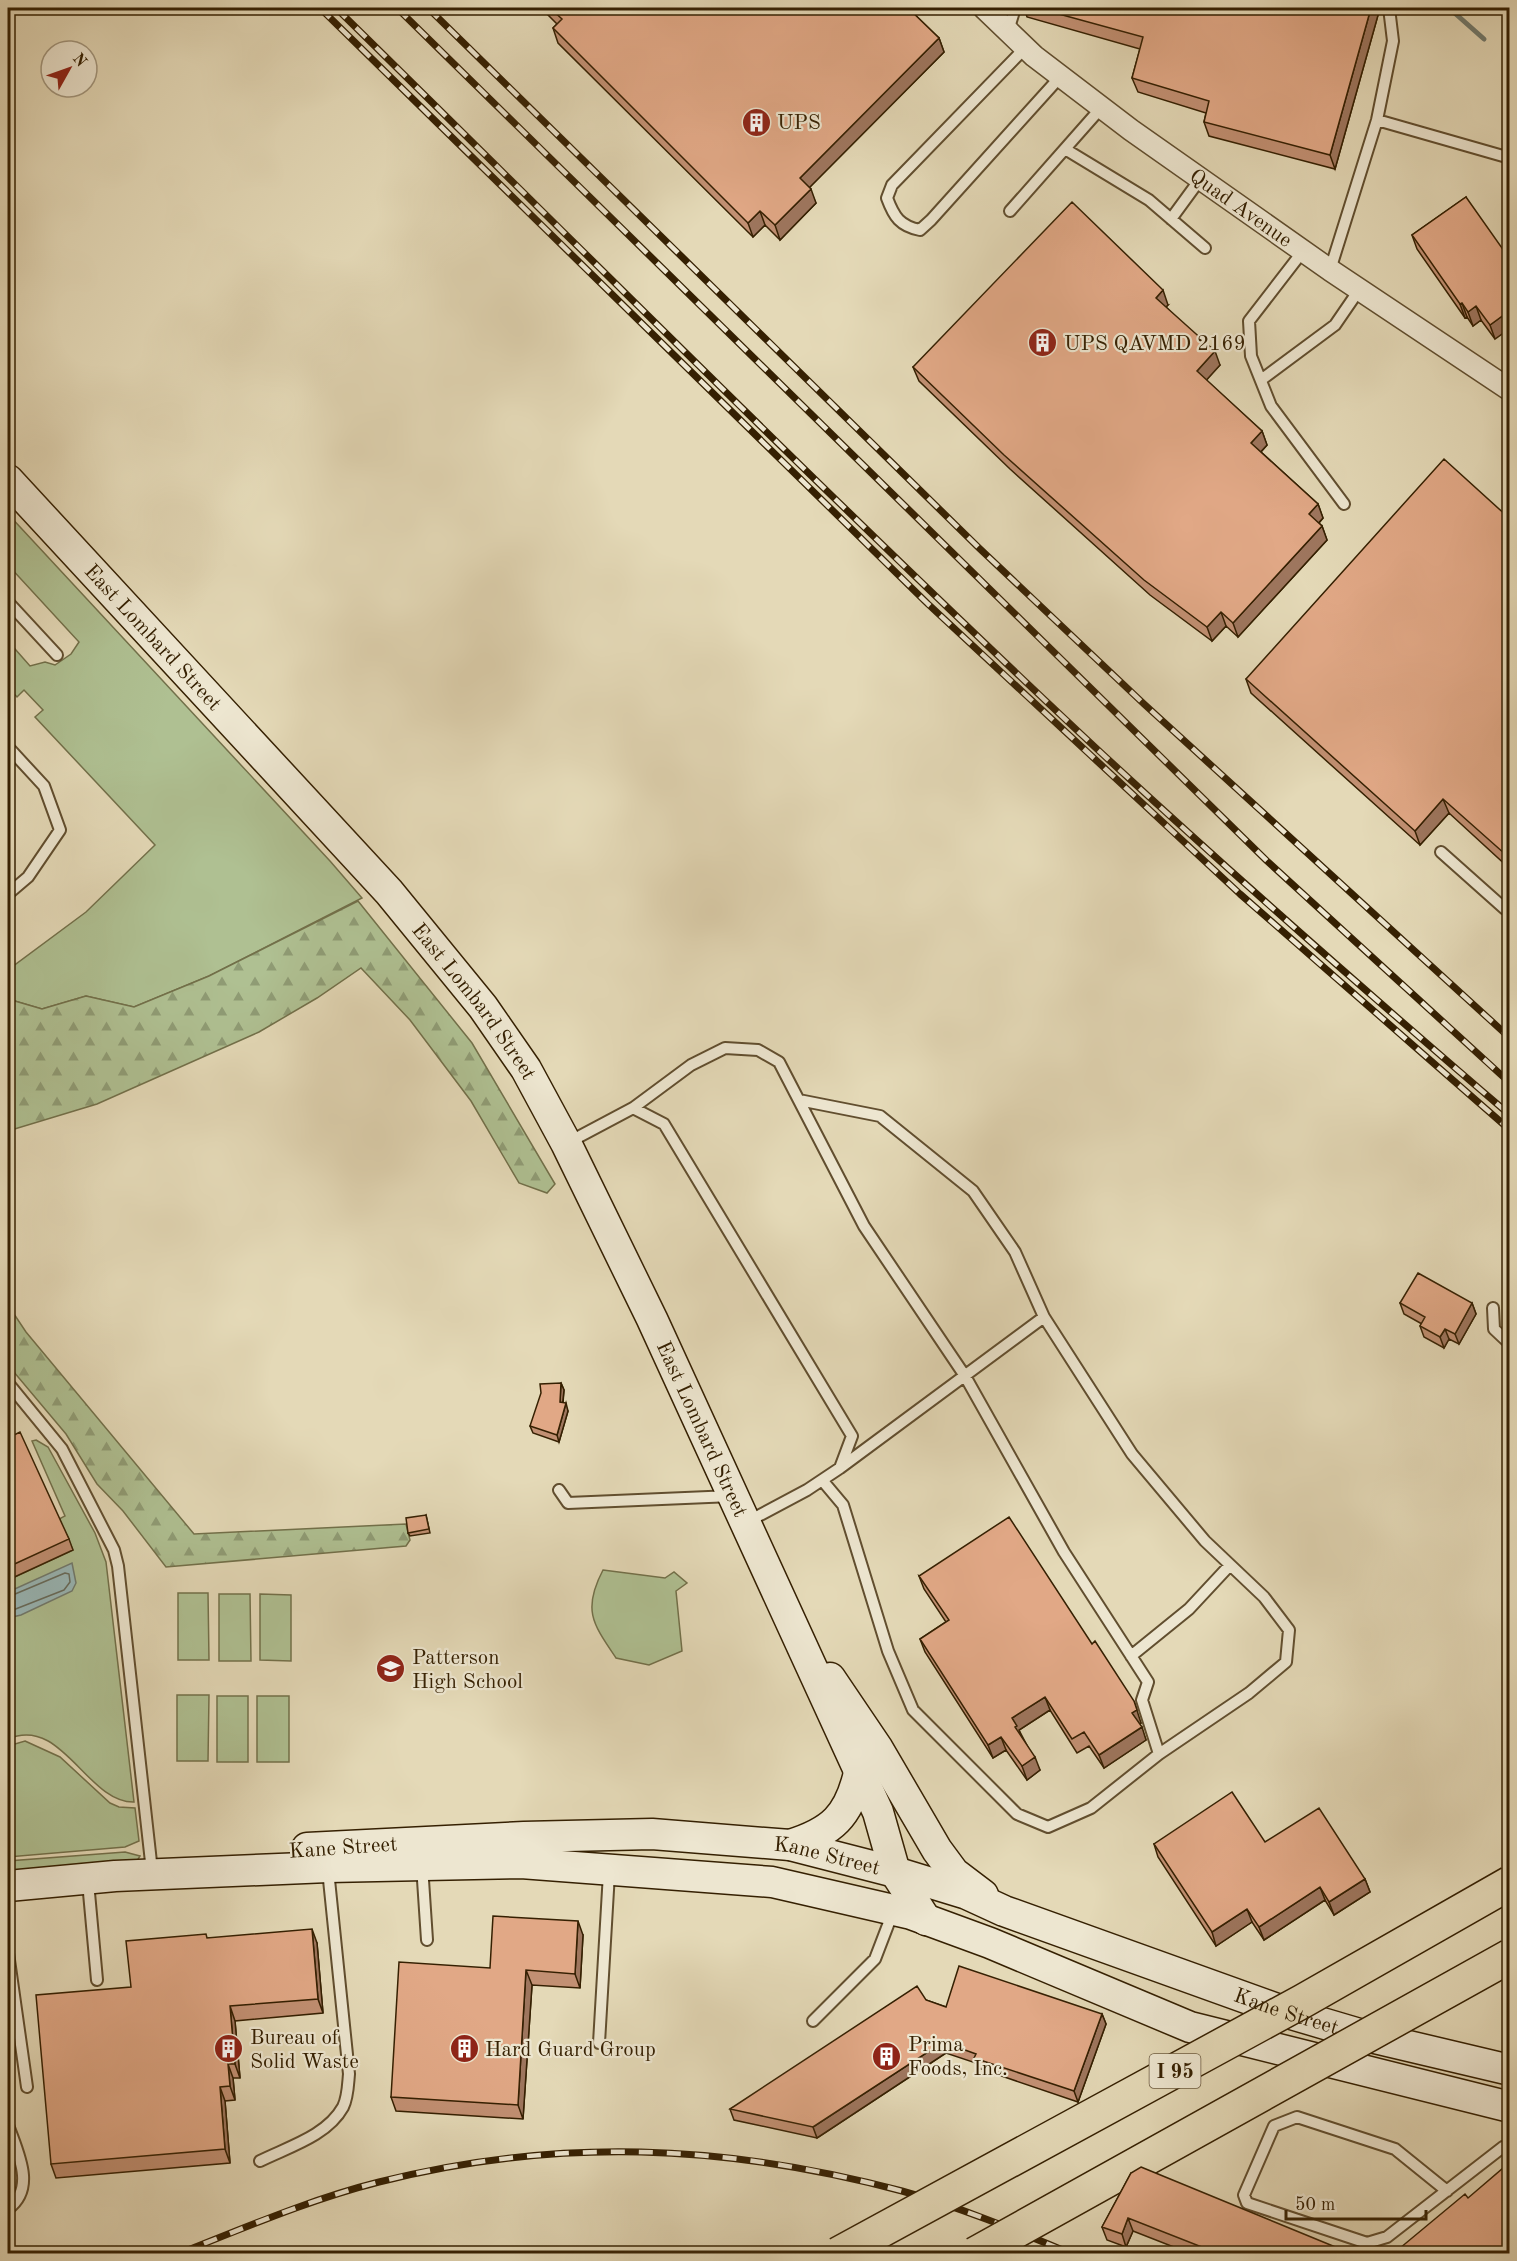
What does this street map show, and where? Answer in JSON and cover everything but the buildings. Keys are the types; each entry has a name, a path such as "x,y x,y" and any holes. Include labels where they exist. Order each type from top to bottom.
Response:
{"highway":[{"name":"I 95","path":"838,2253 1304,2001 1509,1883"},
{"path":"975,2253 1509,1956"}],"main road":[{"name":"East Lombard Street","path":"8,480 389,892 483,1007 526,1069 566,1143 652,1319 878,1812 895,1872 926,1920"},
{"name":"East Lombard Street","path":"790,1624 878,1749 903,1795"},
{"path":"790,1845 823,1832 841,1815 852,1800 859,1773"},
{"path":"862,1902 895,1872 911,1853 915,1837 912,1816 903,1795"},
{"path":"903,1795 954,1873 1004,1911"},
{"name":"Kane Street","path":"8,1886 152,1871 312,1847 512,1837 652,1834 790,1845 895,1872 967,1894 1004,1911 1288,2013 1366,2036 1509,2070"},
{"name":"Kane Street","path":"101,1877 328,1867 520,1863 772,1882 895,1910 926,1920 1001,1947 1190,2027 1509,2107"}],"street":[{"name":"Quad Avenue","path":"984,8 1025,48 1101,108 1330,270 1509,390"}],"lane":[{"path":"1008,31 1015,8"},
{"path":"1330,270 1377,120 1394,41 1389,8"},
{"path":"1025,48 892,185 887,198 893,215 906,227 920,230 931,220 1060,77"},
{"path":"1010,211 1101,108"},
{"path":"1377,120 1509,158"},
{"path":"1065,149 1149,200 1205,248"},
{"path":"1171,219 1201,178"},
{"path":"1303,251 1249,321 1251,356 1271,406 1344,504"},
{"path":"1261,380 1335,326 1359,290"},
{"path":"8,602 57,655"},
{"path":"8,747 44,786 60,831 28,877 8,894"},
{"path":"1441,852 1508,908"},
{"path":"566,1143 633,1108 691,1065 725,1048 758,1050 779,1062 864,1226 965,1376 1064,1552 1148,1682 1142,1700 1159,1754"},
{"path":"799,1100 880,1116 973,1191 1015,1252 1044,1317 1132,1454 1205,1541 1264,1598 1289,1630 1286,1662 1249,1693 1159,1754 1090,1808 1048,1827 1017,1814 913,1710 888,1651 843,1505 822,1480"},
{"path":"633,1108 664,1124 852,1436 840,1468"},
{"path":"1492,1308 1494,1329 1509,1344"},
{"path":"744,1523 807,1490 840,1468 1044,1317"},
{"path":"8,1383 62,1449 114,1550 118,1566 152,1871"},
{"path":"559,1490 568,1503 732,1496"},
{"path":"1131,1656 1189,1609 1230,1565"},
{"path":"422,1865 427,1940"},
{"path":"260,2160 315,2134 344,2106 348,2092 349,2074 328,1867"},
{"path":"599,2043 609,1869"},
{"path":"97,1980 101,1877"},
{"path":"813,2021 875,1959 895,1910"},
{"path":"8,1953 27,2087"},
{"path":"1376,2253 1367,2243 1247,2203 1244,2195 1274,2126 1297,2117 1395,2149 1447,2191"},
{"path":"8,2125 25,2171 21,2190 13,2205 8,2209"},
{"path":"1367,2243 1387,2237 1503,2146 1509,2148"}],"green space":[{"path":"8,514 362,898 209,976 134,1007 86,996 42,1009 8,999 8,970 86,912 155,845 35,717 43,710 24,690 17,697 8,687 8,641 30,666 45,662 55,665 71,654 79,642 8,565"},
{"path":"358,901 472,1043 555,1184 547,1193 519,1183 471,1101 410,1020 361,968 317,998 259,1032 97,1104 8,1131 8,999 42,1009 86,996 134,1007 209,976"},
{"path":"8,1305 26,1332 194,1534 406,1524 410,1540 406,1546 166,1567 123,1511 97,1484 66,1434 8,1365"},
{"path":"36,1440 48,1447 95,1533 106,1562 134,1802 117,1799 102,1789 59,1749 44,1739 27,1735 8,1739 8,1580 73,1550 59,1519 65,1516 32,1441"},
{"path":"603,1570 665,1578 674,1572 687,1583 676,1591 682,1651 649,1665 616,1658 601,1636 593,1616 593,1596"},
{"path":"178,1593 208,1593 209,1660 178,1660"},
{"path":"219,1594 250,1594 251,1661 219,1661"},
{"path":"260,1594 291,1595 291,1661 260,1660"},
{"path":"177,1695 209,1695 208,1761 177,1761"},
{"path":"217,1696 248,1696 248,1762 217,1762"},
{"path":"257,1696 289,1696 289,1762 257,1762"},
{"path":"25,1741 60,1757 110,1803 119,1807 135,1808 139,1841 125,1847 8,1857 8,1746"},
{"path":"125,1852 140,1856 137,1861 9,1872 8,1861"}],"water":[{"path":"72,1563 76,1583 72,1591 21,1615 8,1618 8,1592"}],"waterway":[{"path":"1449,8 1484,39"}],"railway":[{"path":"320,8 928,604 1240,894 1510,1130"},
{"path":"336,8 809,474 1000,658 1250,888 1510,1115"},
{"path":"397,8 1267,861 1510,1083"},
{"path":"428,8 979,548 1144,704 1510,1038"},
{"path":"178,2254 303,2205 379,2182 445,2168 511,2158 576,2153 641,2152 771,2163 836,2175 945,2204 1072,2254"}],"place":[{"name":"UPS","path":"756,122"},
{"name":"UPS QAVMD 2169","path":"1043,343"},
{"name":"Patterson High School","path":"391,1669"},
{"name":"Bureau of Solid Waste","path":"229,2049"},
{"name":"Hard Guard Group","path":"464,2049"},
{"name":"Prima Foods, Inc.","path":"887,2056"}]}
